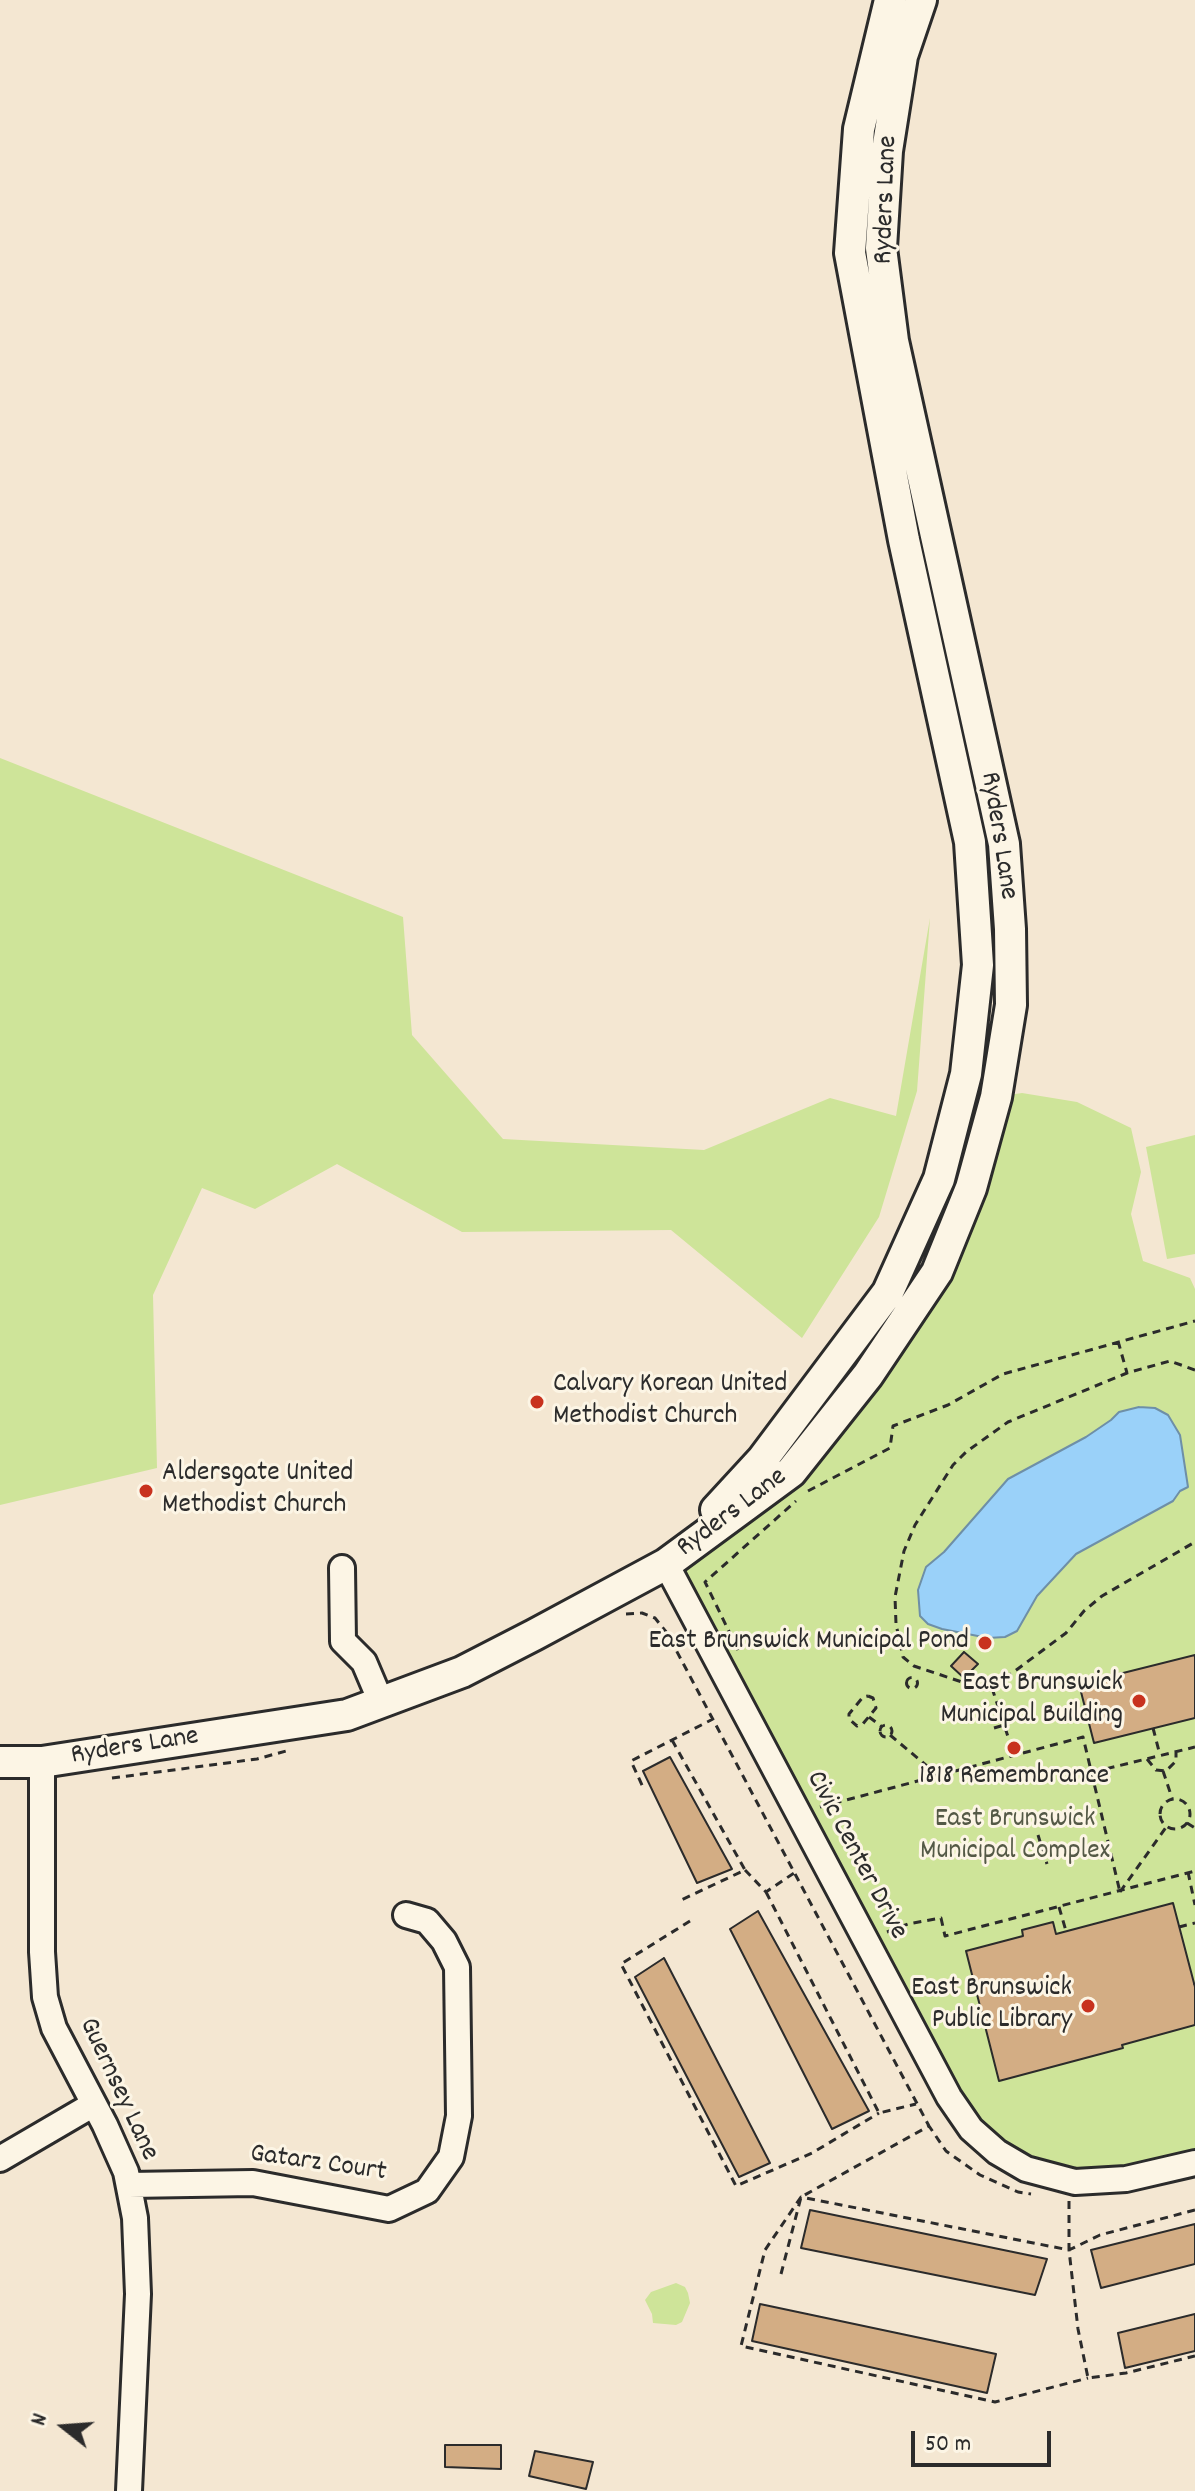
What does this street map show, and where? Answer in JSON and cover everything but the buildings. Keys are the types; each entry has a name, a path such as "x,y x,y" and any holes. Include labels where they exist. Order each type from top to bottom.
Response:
{"main road":[{"name":"Ryders Lane","path":"666,1564 762,1460 888,1292 939,1179 966,1074 978,965 970,842 904,540 850,253 859,129 890,0"},
{"name":"Ryders Lane","path":"0,1762 42,1762 347,1715 462,1672 666,1564 791,1472 868,1375 937,1272 971,1188 996,1097 1011,1005 1004,844 893,341 881,248 887,151 902,56 921,0"}],"street":[{"name":"Civic Center Drive","path":"666,1564 868,1945 955,2106 971,2129 997,2152 1042,2175 1092,2183 1126,2179 1195,2163"},
{"path":"342,1568 343,1641 364,1662 381,1702"},
{"name":"Guernsey Lane","path":"42,1762 42,1952 45,1997 54,2028 126,2172 135,2218 138,2294 129,2491"},
{"name":"Gatarz Court","path":"129,2185 253,2183 389,2209 427,2191 451,2157 459,2116 457,1967 444,1941 427,1921 406,1915"},
{"path":"0,2159 94,2104"}],"path":[{"path":"743,1662 705,1582 805,1493 890,1448 893,1426 948,1405 1003,1374 1195,1321"},
{"path":"1118,1341 1127,1373"},
{"path":"1195,1370 1170,1361 1127,1373 1008,1422 953,1465 915,1525 904,1551 896,1586 896,1624 903,1657 914,1666 992,1688 1066,1633 1084,1611 1102,1596 1195,1542"},
{"path":"624,1614 642,1613 655,1618 667,1633 916,2104 946,2151 980,2175 1018,2192 1043,2196"},
{"path":"992,1688 1014,1755"},
{"path":"863,1697 873,1698 876,1703 869,1717 857,1726 849,1719 849,1714 863,1697"},
{"path":"869,1717 881,1726 889,1725 890,1735"},
{"path":"642,1785 631,1761 713,1719"},
{"path":"994,1728 1004,1725"},
{"path":"881,1726 881,1735 890,1735"},
{"path":"1153,1728 1160,1755"},
{"path":"890,1735 939,1776"},
{"path":"817,1808 1083,1737 1120,1892"},
{"path":"672,1740 745,1870 766,1892 879,2113"},
{"path":"1093,1772 1195,1747"},
{"path":"103,1779 257,1759 287,1750"},
{"path":"1147,1759 1151,1768 1163,1771 1174,1765 1176,1751"},
{"path":"1163,1771 1172,1799"},
{"path":"1179,1799 1187,1804 1191,1813 1187,1823 1179,1829 1167,1826 1162,1821 1160,1811 1165,1802 1179,1799"},
{"path":"1187,1823 1195,1828"},
{"path":"1120,1892 1167,1826"},
{"path":"1038,1835 1047,1864"},
{"path":"679,1901 745,1870"},
{"path":"868,1945 885,1937 890,1930 908,1924 941,1918 945,1936 1195,1871"},
{"path":"766,1892 795,1872"},
{"path":"1188,1872 1195,1905"},
{"path":"1059,1907 1066,1931"},
{"path":"690,1921 621,1964 736,2186 812,2153 879,2113 916,2104"},
{"path":"1179,1927 1195,1923"},
{"path":"929,2126 801,2197 765,2250 741,2346 995,2402 1088,2378 1126,2373 1195,2356"},
{"path":"801,2197 1069,2250 1100,2235 1195,2210"},
{"path":"781,2274 801,2197"},
{"path":"1069,2200 1069,2250 1078,2329 1088,2378"}],"green space":[{"path":"0,758 403,917 412,1035 503,1139 704,1150 830,1098 896,1116 930,918 917,1091 879,1217 802,1338 671,1230 462,1232 337,1164 255,1209 202,1188 153,1295 157,1468 0,1505"},
{"name":"East Brunswick Municipal Complex","path":"1022,1093 1077,1102 1131,1128 1141,1172 1131,1214 1143,1261 1190,1278 1195,1289 1195,2163 1092,2183 983,2141 666,1564 791,1472 937,1272 996,1097"},
{"path":"1195,1135 1195,1254 1167,1259 1146,1147"},
{"path":"676,2283 685,2287 690,2303 682,2322 676,2325 653,2323 645,2300 651,2292"}],"water":[{"name":"East Brunswick Municipal Pond","path":"1139,1407 1155,1408 1168,1415 1180,1435 1188,1487 1180,1491 1173,1501 1076,1554 1037,1596 1017,1631 1005,1637 988,1638 942,1629 928,1624 920,1616 918,1590 926,1567 944,1552 1008,1479 1086,1437 1119,1412"}],"place":[{"name":"Calvary Korean United Methodist Church","path":"537,1402"},
{"name":"Aldersgate United Methodist Church","path":"146,1491"},
{"name":"East Brunswick Municipal Pond","path":"985,1643"},
{"name":"East Brunswick Municipal Building","path":"1139,1701"},
{"name":"1818 Remembrance","path":"1014,1748"},
{"name":"East Brunswick Public Library","path":"1088,2006"}]}
